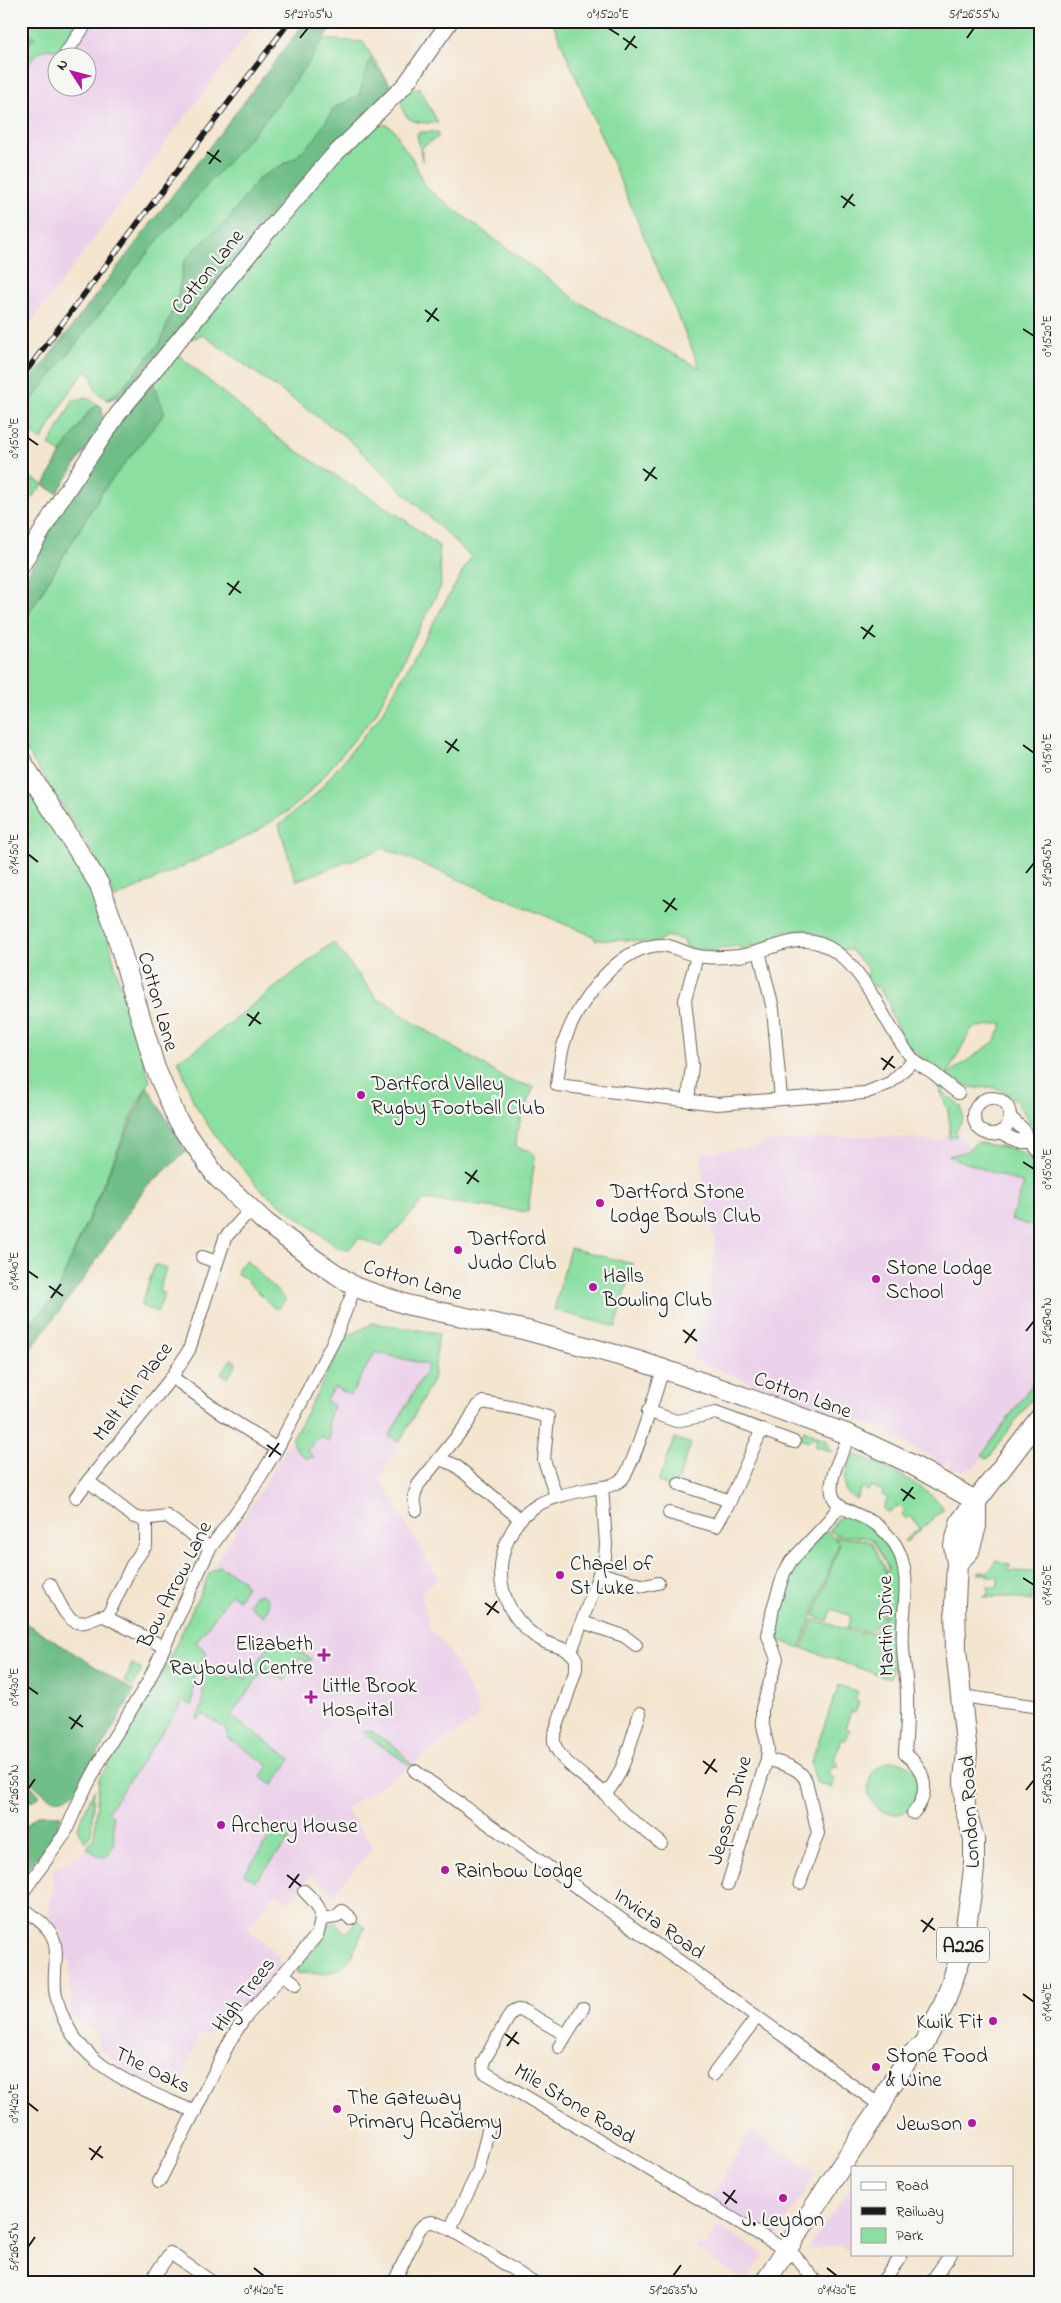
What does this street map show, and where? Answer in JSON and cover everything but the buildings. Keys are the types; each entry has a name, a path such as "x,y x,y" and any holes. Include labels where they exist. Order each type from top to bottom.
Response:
{"main road":[{"name":"Cotton Lane","path":"21,760 100,884 155,1067 177,1119 216,1176 251,1209 314,1260 355,1287 408,1305 525,1330 663,1369 850,1435 909,1463 976,1501"},
{"path":"976,1501 993,1482 1040,1418"},
{"name":"London Road","path":"881,2106 898,2095 923,2055 923,2045 944,2004 962,1953 974,1868 974,1838 966,1816 964,1779 967,1753 955,1603 957,1563 969,1551 976,1526 976,1501"},
{"path":"765,2282 881,2106"}],"street":[{"path":"69,48 88,21"},
{"name":"Cotton Lane","path":"21,567 61,499 118,414 270,229 326,165 405,84 450,21"},
{"path":"914,1060 890,1083 868,1092 717,1104 556,1090 564,1042 571,1025 579,1010 614,964 636,951 657,946 672,946 697,956 732,956 759,951 791,941 804,940 818,944 838,954 856,973 894,1033 914,1060 958,1093"},
{"path":"759,951 773,1009 781,1098"},
{"path":"688,1101 692,1065 686,1000 697,956"},
{"path":"1027,1140 1016,1140 1000,1132 985,1133 978,1127 974,1116 976,1107 986,1099 996,1098 1005,1103 1010,1117 1024,1130 1027,1140 1040,1153"},
{"path":"1000,1132 1008,1123 1010,1117"},
{"name":"Malt Kiln Place","path":"76,1497 172,1376 189,1350 223,1242 251,1209"},
{"path":"202,1257 217,1262"},
{"name":"Bow Arrow Lane","path":"21,1895 64,1835 81,1797 148,1682 210,1548 254,1487 277,1448 334,1340 355,1287"},
{"path":"662,1843 624,1814 605,1794 558,1754 554,1746 554,1736 577,1665 576,1659 571,1652 543,1641 529,1631 514,1614 506,1600 501,1577 502,1557 510,1536 520,1518 535,1506 556,1496 616,1483 627,1474 663,1369"},
{"path":"172,1376 221,1413 277,1448"},
{"path":"416,1510 414,1498 418,1485 467,1424 477,1406 483,1402 543,1415 548,1418 544,1460 556,1496"},
{"path":"648,1412 678,1421 714,1413 794,1442"},
{"path":"669,1513 716,1526 730,1501 762,1430"},
{"path":"840,1505 833,1495 832,1486 850,1435"},
{"path":"439,1459 455,1465 520,1518"},
{"path":"88,1481 134,1517 146,1519 168,1517 210,1548"},
{"path":"678,1484 730,1501"},
{"path":"571,1652 606,1550 602,1487"},
{"name":"Jepson Drive","path":"728,1884 768,1748 762,1721 762,1708 777,1661 768,1636 769,1622 783,1577 791,1561 804,1545 825,1525 840,1505"},
{"name":"Martin Drive","path":"840,1505 881,1528 894,1544 904,1565 906,1594 902,1648 907,1698 905,1754 918,1768 925,1784 923,1798 912,1813"},
{"path":"107,1618 132,1565 146,1545 146,1519"},
{"path":"599,1573 644,1586 658,1583"},
{"path":"50,1584 62,1610 75,1621 84,1623 98,1617 107,1618 164,1647"},
{"path":"582,1622 624,1636 636,1645"},
{"path":"961,1696 1040,1707"},
{"path":"605,1794 612,1788 617,1777 640,1713"},
{"path":"766,1759 794,1769 802,1774 806,1781 818,1833 800,1883"},
{"name":"Invicta Road","path":"415,1771 881,2106"},
{"path":"304,1891 318,1905 322,1919 336,1917 342,1911 351,1919"},
{"name":"The Oaks","path":"21,1907 44,1926 54,1938 54,1984 56,1997 67,2026 82,2048 96,2063 109,2072 195,2112"},
{"name":"High Trees","path":"159,2182 239,2027 317,1935 322,1919"},
{"path":"282,1974 296,1984"},
{"path":"559,2048 583,2008"},
{"name":"Mile Stone Road","path":"566,2035 524,2011 517,2010 511,2013 482,2067 484,2072 786,2250"},
{"path":"712,2075 757,2017"},
{"path":"450,2229 478,2172 489,2126"},
{"path":"486,2140 499,2142"},
{"path":"394,2282 421,2227 432,2222 450,2229 532,2282"},
{"path":"786,2250 796,2257 816,2282"},
{"path":"150,2282 170,2253 212,2282"},
{"path":"931,2282 950,2256"},
{"path":"882,2282 900,2258"}],"shaded area":[{"path":"21,21 257,21 21,336"},
{"name":"Stone Lodge School","path":"955,1133 971,1148 956,1154 1024,1182 1040,1203 1040,1373 984,1456 973,1468 960,1470 949,1468 951,1460 942,1464 876,1426 798,1401 691,1359 708,1303 715,1254 714,1238 706,1210 701,1153 763,1146 767,1142 867,1136 940,1141 948,1134"},
{"name":"Little Brook Hospital","path":"373,1323 439,1333 433,1380 380,1479 438,1579 421,1592 429,1627 449,1651 479,1709 476,1719 405,1770 345,1809 374,1847 333,1894 311,1875 288,1902 276,1893 248,1928 278,1956 279,1965 232,2024 198,2036 182,2083 150,2082 131,2074 99,2048 97,2032 71,2016 70,1963 63,1956 62,1933 51,1923 48,1904 53,1891 53,1869 82,1855 94,1837 99,1779 157,1685 210,1572 279,1461 348,1336"},
{"path":"751,2131 816,2174 776,2236 772,2237 709,2200"},
{"path":"851,2186 851,2252 840,2244 806,2251"},
{"path":"718,2226 764,2254 745,2281 696,2249 699,2244 705,2247"}],"green space":[{"path":"21,21 77,21 72,33 59,48 48,48 40,52 21,72"},
{"path":"306,21 335,21 307,65 267,118 153,246 21,414 21,393"},
{"path":"552,21 1040,21 1040,1138 1018,1105 1008,1094 991,1087 970,1087 955,1078 948,1083 942,1092 961,1106 963,1119 955,1132 957,1135 949,1139 948,1111 937,1083 924,1060 904,1040 890,1013 890,1004 878,987 869,985 866,979 869,970 851,950 840,949 828,944 817,938 809,930 781,931 776,938 742,949 737,946 720,948 717,952 686,947 684,940 666,936 652,942 595,940 593,936 384,848 296,881 279,825 316,794 380,716 471,557 346,437 203,335 181,342 347,149 369,129 381,124 387,125 395,131 431,192 579,302 607,319 700,368","holes":["1003,1023 995,1041 947,1075 972,1028"]},
{"path":"21,29 26,33 28,30 35,38 21,51"},
{"path":"295,37 363,42 393,89 121,396 107,400 94,387 93,376 85,371 67,395 42,440 21,426 21,393"},
{"path":"370,59 393,89 121,396 107,400 121,389 160,343 177,299 184,262 195,249 227,221 259,178 296,157 316,137 334,108 359,95"},
{"path":"419,87 438,123 419,122 408,118 404,114 402,100 410,91"},
{"path":"420,132 438,132 438,137 422,147 422,161 417,134"},
{"path":"177,354 280,440 402,518 439,546 441,586 375,715 311,791 290,810 250,835 115,898 98,861 21,742 21,588 116,427"},
{"path":"153,383 165,413 102,492 21,627 21,588 60,511 116,427"},
{"path":"86,397 102,407 57,493 43,485 21,509 21,473 44,485 61,453 49,445 74,399 76,401"},
{"path":"99,405 102,407 103,423 57,493 44,485 61,453 90,410"},
{"path":"21,774 73,854 100,904 118,978 150,1081 138,1102 53,1301 21,1333"},
{"name":"Dartford Valley Rugby Football Club","path":"333,942 379,1001 383,1000 411,1021 508,1080 534,1087 524,1109 516,1139 516,1147 528,1150 535,1157 528,1212 424,1199 381,1247 359,1238 349,1249 338,1248 260,1189 213,1133 194,1103 178,1059 193,1052"},
{"path":"147,1086 186,1152 144,1189 87,1274 21,1362 21,1333 53,1300"},
{"path":"977,1142 1019,1152 1033,1162 1040,1170 1040,1229 1011,1219 1024,1184 948,1156 965,1152"},
{"name":"Halls Bowling Club","path":"570,1248 633,1264 616,1327 554,1310"},
{"path":"246,1260 286,1300 276,1310 243,1277 237,1274 239,1267"},
{"path":"155,1264 166,1268 159,1292 165,1294 157,1312 141,1306"},
{"path":"373,1323 439,1333 433,1380 400,1442 389,1436 429,1365 375,1352 351,1395 334,1387 326,1401 334,1406 328,1420 330,1435 328,1442 321,1436 307,1450 314,1457 306,1458 294,1447 292,1439 348,1336"},
{"path":"231,1359 236,1362 235,1368 227,1378 221,1373"},
{"path":"1040,1373 1040,1387 988,1459 982,1455"},
{"path":"804,1430 827,1440 832,1452 815,1446 817,1439 813,1437 808,1442 800,1439"},
{"path":"675,1438 691,1444 675,1488 658,1482"},
{"path":"855,1454 877,1463 917,1485 938,1501 944,1509 906,1542 904,1541 920,1528 910,1516 906,1519 902,1514 905,1511 899,1505 889,1513 883,1509 888,1498 882,1495 883,1491 871,1486 868,1491 861,1488 856,1499 846,1493 844,1483 846,1473"},
{"path":"843,1513 877,1531 893,1551 901,1575 898,1649 890,1679 802,1648 813,1619 858,1633 874,1632 881,1626 886,1612 885,1594 888,1568 873,1540 834,1534 829,1531"},
{"path":"825,1530 839,1543 800,1648 781,1641 773,1643 770,1633 790,1569"},
{"path":"834,1536 871,1542 886,1572 882,1594 883,1616 878,1625 872,1629 863,1631 847,1628 851,1616 832,1609 828,1621 814,1616 840,1544"},
{"path":"996,1560 1010,1565 1009,1571 1039,1572 1031,1601 1013,1597 983,1597 988,1595 988,1587 998,1587 998,1577 988,1577 988,1574 978,1574 978,1572 988,1572"},
{"path":"219,1566 241,1578 246,1586 239,1599 231,1594 196,1643 207,1652 194,1676 192,1706 185,1701 183,1702 108,1811 113,1816 114,1838 112,1848 105,1857 98,1855 87,1848 94,1837 99,1779 157,1685 210,1572"},
{"path":"259,1594 268,1600 268,1606 263,1616 248,1605 255,1595"},
{"path":"21,1620 134,1691 77,1790 68,1797 61,1799 47,1796 21,1772"},
{"path":"276,1636 311,1659 308,1663 300,1658 285,1681 265,1668 231,1716 291,1759 273,1785 261,1777 269,1766 228,1738 226,1729 203,1714 198,1720 197,1718 203,1703 203,1675 209,1665 230,1680 237,1672 246,1679"},
{"path":"132,1664 142,1669 133,1687 124,1682"},
{"path":"839,1685 858,1692 855,1700 859,1702 855,1713 851,1711 845,1728 850,1730 846,1740 841,1739 834,1760 838,1762 837,1767 832,1766 829,1775 835,1779 832,1788 816,1782 811,1762"},
{"path":"366,1730 371,1731 397,1748 412,1765 362,1732"},
{"path":"892,1761 908,1765 922,1786 910,1810 896,1814 884,1812 875,1806 870,1797 868,1786 871,1776 879,1767"},
{"path":"21,1774 40,1796 34,1801 21,1802"},
{"path":"94,1790 91,1834 86,1842 79,1834 78,1827"},
{"path":"38,1815 61,1815 57,1832 21,1878 21,1830"},
{"path":"275,1830 285,1838 290,1831 292,1837 255,1881 244,1874"},
{"path":"358,1920 365,1927 348,1961 342,1967 326,1973 297,1973 298,1966 322,1941 325,1925 336,1923 346,1933"}],"railway":[{"path":"21,378 290,21"}],"place":[{"name":"Dartford Valley Rugby Football Club","path":"361,1095"},
{"name":"Dartford Stone Lodge Bowls Club","path":"600,1203"},
{"name":"Dartford Judo Club","path":"458,1250"},
{"name":"Stone Lodge School","path":"876,1279"},
{"name":"Halls Bowling Club","path":"593,1287"},
{"name":"Chapel of St Luke","path":"560,1575"},
{"name":"Elizabeth Raybould Centre","path":"324,1655"},
{"name":"Little Brook Hospital","path":"311,1697"},
{"name":"Archery House","path":"221,1825"},
{"name":"Rainbow Lodge","path":"445,1870"},
{"name":"Kwik Fit","path":"993,2021"},
{"name":"Stone Food & Wine","path":"876,2067"},
{"name":"The Gateway Primary Academy","path":"337,2109"},
{"name":"Jewson","path":"972,2123"},
{"name":"J. Leydon","path":"783,2198"}]}
